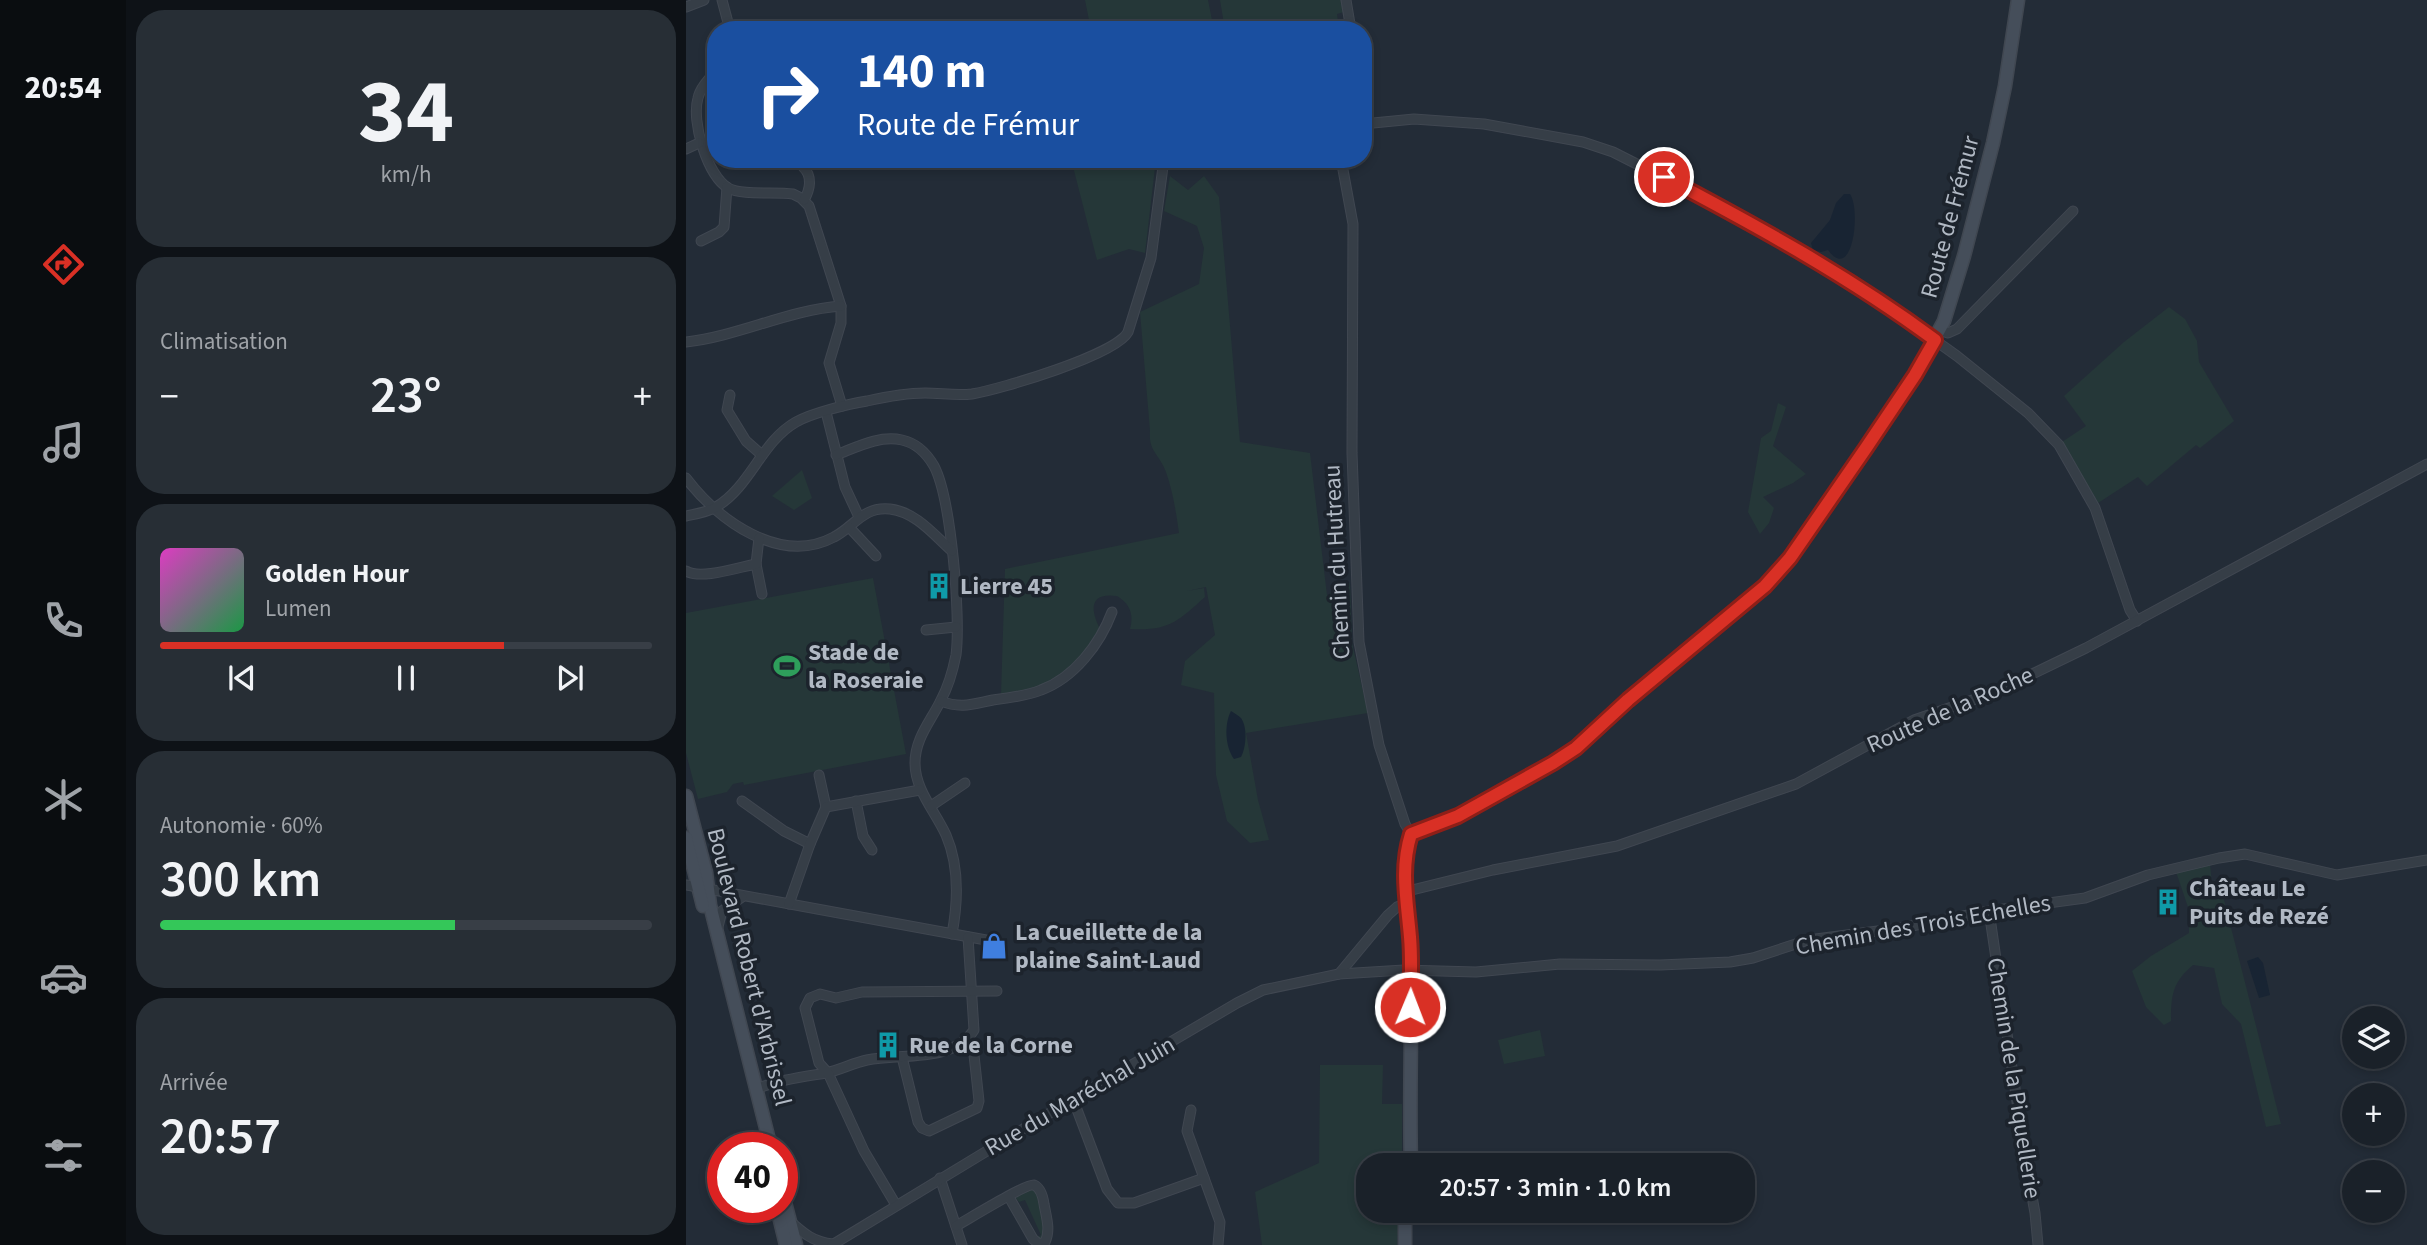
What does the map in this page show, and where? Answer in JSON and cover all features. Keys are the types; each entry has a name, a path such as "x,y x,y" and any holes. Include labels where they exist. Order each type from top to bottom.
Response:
{"street":[{"path":"686,7 704,0"},
{"path":"722,0 728,21"},
{"path":"1346,0 1350,21"},
{"name":"Route de Frémur","path":"1411,834 1458,816 1576,748 1628,700 1765,586 1790,558 1915,375 1938,335 1964,256 1993,143 2018,0"},
{"path":"707,86 698,96 696,106 699,143 707,157"},
{"path":"1372,123 1414,119 1484,124 1583,142 1613,152 1768,232 1938,335 2028,413 2059,444 2095,508 2130,610 2137,621"},
{"path":"686,149 699,143"},
{"path":"713,168 727,187 737,191 788,193 804,200 811,211 841,306 841,323 830,363 842,406"},
{"path":"804,168 810,178 809,192 804,200"},
{"path":"686,516 714,508 744,482 762,455 796,422 842,406 924,393 954,395 982,392 1066,366 1104,351 1125,338 1151,258 1163,168"},
{"name":"Chemin du Hutreau","path":"1343,168 1353,224 1352,453 1359,642 1379,745 1405,824 1411,834"},
{"path":"701,240 724,227 727,187"},
{"path":"1938,335 1957,330 2073,211"},
{"path":"686,342 734,332 786,315 841,306"},
{"path":"730,394 727,410 746,441 762,455"},
{"path":"826,412 845,487 859,517"},
{"path":"836,455 872,441 901,440 919,449 934,467 941,484 952,551 956,655 941,701 921,733 916,748 915,773 920,790 931,806 953,855 957,909 952,934"},
{"name":"Route de la Roche","path":"1405,898 1493,870 1617,846 1796,784 1913,720 1993,693 2137,621 2427,464"},
{"path":"686,478 714,508 759,538 782,545 818,544 834,537 859,517 888,509 899,511 928,527 952,551"},
{"path":"849,527 876,556"},
{"path":"759,538 756,564 762,594"},
{"path":"686,571 704,574 756,564"},
{"path":"941,701 955,707 1029,693 1053,685 1083,659 1103,633 1112,612"},
{"path":"926,630 957,627"},
{"path":"789,904 826,807 819,775"},
{"path":"931,806 965,783"},
{"path":"826,807 920,790"},
{"name":"Boulevard Robert d'Arbrissel","path":"686,796 697,887 717,932 767,1132"},
{"path":"742,801 784,831 810,844"},
{"path":"856,801 863,836 872,850"},
{"path":"1410,1153 1411,971 1405,898 1406,853 1411,834"},
{"name":"Boulevard Robert d'Arbrissel","path":"686,838 688,860 758,1132"},
{"name":"Chemin des Trois Echelles","path":"1411,971 1476,972 1560,964 1660,965 1730,962 1753,958 1808,940 1902,928 2085,898 2148,876 2245,854 2337,875 2427,860"},
{"path":"697,887 986,940"},
{"path":"717,932 722,911 744,896"},
{"path":"1339,974 1405,898"},
{"name":"Chemin de la Piquellerie","path":"1989,912 2038,1245"},
{"path":"756,1089 804,1076 828,1073 866,1060 931,1053 956,1047 974,1030 968,937"},
{"name":"Rue du Maréchal Juin","path":"793,1223 809,1238 833,1245 1073,1099 1263,990 1339,974 1411,971"},
{"path":"896,1205 864,1151 828,1073 819,1063 805,1008 810,998 820,994 836,998 862,992 997,991"},
{"path":"902,1057 918,1122 922,1128 929,1131 977,1108 979,1101 973,1046 968,1038"},
{"path":"1073,1099 1107,1188 1118,1203 1134,1203 1203,1178"},
{"path":"1191,1110 1187,1130 1220,1222 1218,1245"},
{"path":"940,1178 962,1245"},
{"path":"956,1226 1009,1197 1020,1188 1037,1186 1043,1195 1049,1234 1045,1242 1039,1244 1033,1239 1009,1197"},
{"path":"781,1223 786,1245"},
{"path":"791,1223 796,1245"},
{"path":"1405,1223 1405,1245"}],"shaded area":[{"path":"1085,0 1208,0 1212,21 1089,21"},
{"path":"1220,0 1344,0 1344,12 1337,14 1338,21 1224,21"},
{"path":"1073,168 1155,168 1145,253 1129,249 1097,260"},
{"path":"1170,176 1188,190 1204,176 1219,197 1240,442 1310,453 1327,595 1350,583 1352,643 1368,713 1246,733 1258,800 1269,840 1250,843 1227,821 1216,775 1214,693 1181,685 1185,661 1215,635 1206,587 1187,591 1204,588 1205,597 1179,619 1154,628 1130,629 1131,614 1125,602 1117,596 1100,597 1096,600 1094,611 1101,631 1070,667 1047,683 1019,692 1001,694 1005,569 1179,533 1164,466 1151,443 1140,312 1199,284 1204,248 1197,226 1164,211"},
{"path":"2169,307 2185,319 2197,341 2199,362 2234,421 2200,448 2196,445 2147,486 2138,477 2098,503 2062,442 2086,426 2064,396 2124,342"},
{"path":"1778,403 1786,407 1773,446 1806,474 1763,497 1774,508 1769,523 1760,534 1748,512 1761,438 1771,431"},
{"path":"802,470 812,498 794,510 772,496"},
{"name":"Stade de la Roseraie","path":"873,578 906,754 744,785 743,782 733,784 727,792 698,799 686,753 686,613"},
{"path":"2210,864 2213,892 2223,896 2281,1124 2266,1127 2241,1024 2222,1004 2214,968 2193,965 2186,971 2174,989 2171,1021 2164,1025 2146,1007 2132,971 2189,933 2189,910 2176,872"},
{"path":"1540,1030 1545,1056 1504,1064 1498,1040"},
{"path":"1320,1065 1383,1065 1382,1104 1402,1104 1402,1153 1356,1153 1356,1223 1398,1223 1397,1245 1262,1245 1255,1192 1319,1163"},
{"path":"1034,1189 1044,1215 1041,1241 1036,1238 1041,1235 1025,1200 1019,1202 1016,1198 1018,1193"}],"water":[{"path":"1844,194 1850,194 1853,202 1854,227 1849,251 1844,258 1837,258 1828,250 1813,250 1811,243 1830,220 1836,203"},
{"path":"1231,711 1241,718 1245,732 1243,753 1241,757 1234,759 1226,735"},
{"path":"2258,957 2263,963 2270,995 2259,998 2247,961"}],"place":[{"name":"Lierre 45","path":"939,586"},
{"name":"Stade de la Roseraie","path":"787,666"},
{"name":"Château Le Puits de Rezé","path":"2168,902"},
{"name":"La Cueillette de la plaine Saint-Laud","path":"994,946"},
{"name":"Rue de la Corne","path":"888,1045"}],"route":[{"path":"1410,1007 1410,936 1404,880 1411,834 1458,816 1576,748 1628,700 1765,586 1790,558 1890,414 1935,340 1876,299 1768,232 1664,177"}]}
